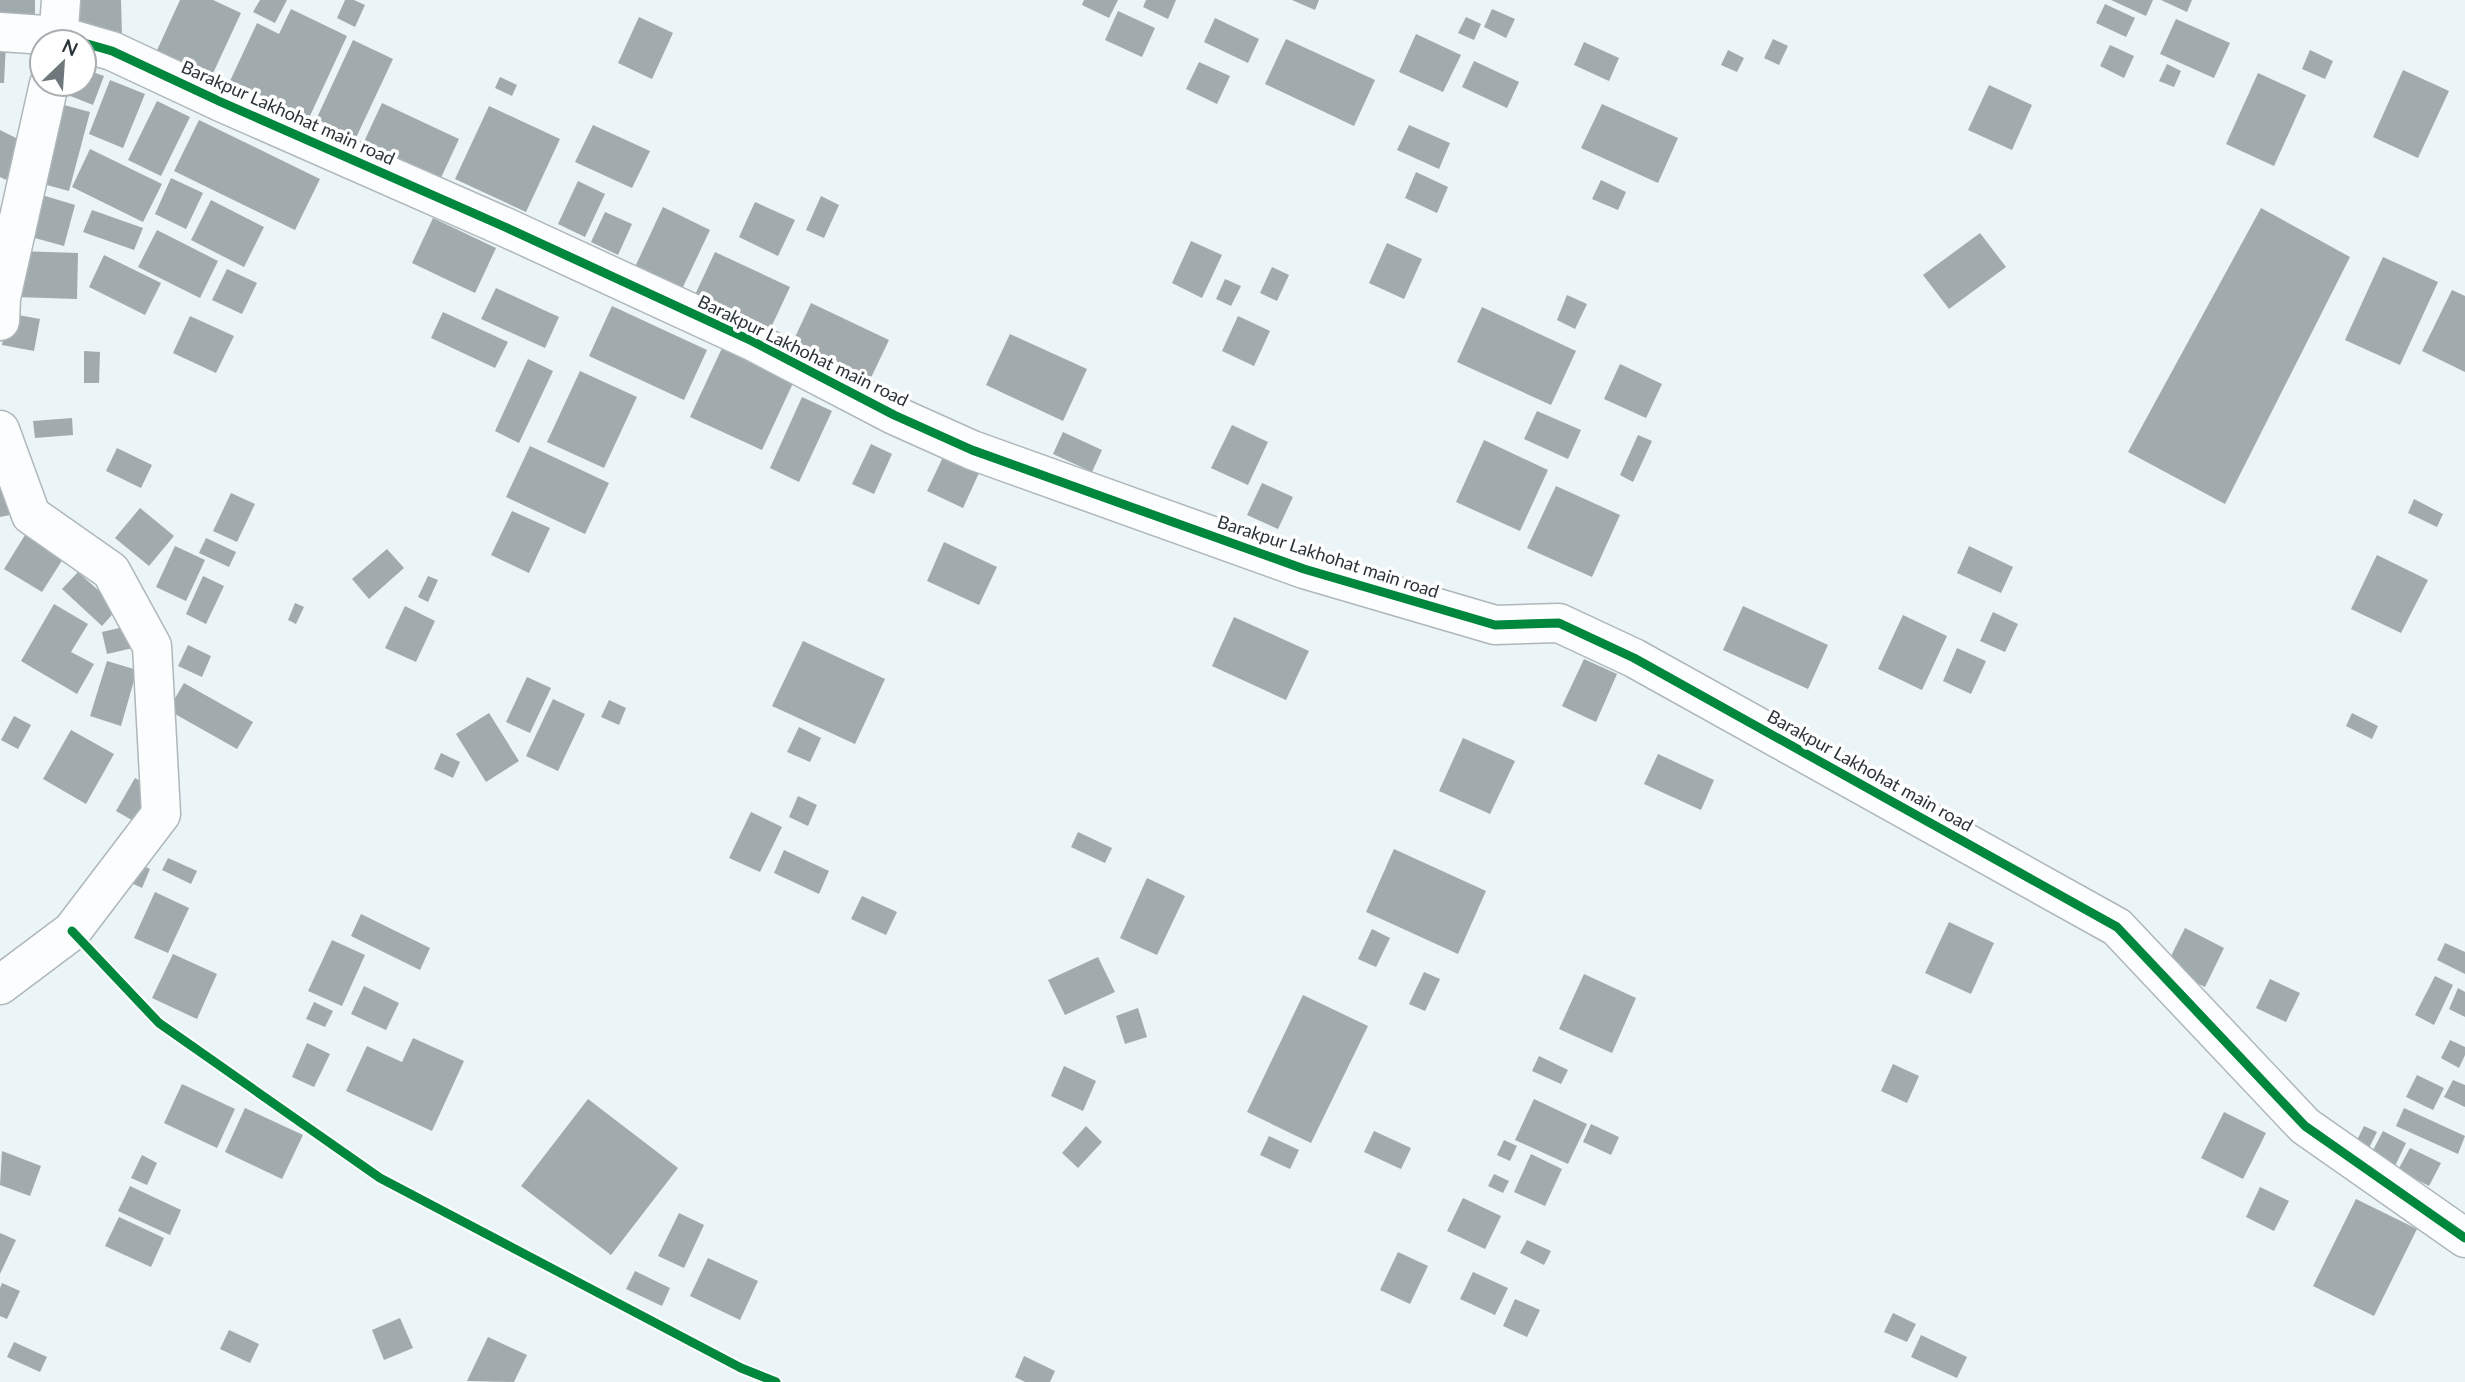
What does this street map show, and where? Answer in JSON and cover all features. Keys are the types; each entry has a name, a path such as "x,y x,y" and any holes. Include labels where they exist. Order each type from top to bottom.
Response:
{"street":[{"name":"Barakpur Lakhohat main road","path":"0,32 28,32"},
{"name":"Barakpur Lakhohat main road","path":"98,45 752,341 894,415 972,450 1304,569 1495,625 1559,624 1634,658 2118,927 2305,1126 2465,1238"},
{"path":"0,321 1,298 46,98"},
{"path":"0,430 31,515 111,571 152,646 161,814 72,931 0,985"}],"building":[{"path":"0,0 35,0 35,26 0,26"},
{"path":"76,0 121,0 122,36 98,37 98,28 76,28"},
{"path":"180,0 213,0 241,13 208,84 153,59"},
{"path":"260,0 287,0 275,23 253,12"},
{"path":"345,0 354,0 365,5 355,27 337,18"},
{"path":"1084,0 1118,0 1109,18 1082,5"},
{"path":"1146,0 1176,0 1168,19 1143,7"},
{"path":"1292,0 1319,0 1315,10"},
{"path":"2111,0 2153,0 2146,16"},
{"path":"2161,0 2192,0 2187,12"},
{"path":"2105,4 2135,18 2126,37 2096,23"},
{"path":"291,9 347,36 309,118 230,81 257,23 279,34"},
{"path":"1492,9 1515,19 1506,38 1484,27"},
{"path":"1118,11 1155,28 1142,57 1105,40"},
{"path":"639,17 673,33 652,79 618,63"},
{"path":"1466,17 1481,24 1474,40 1458,33"},
{"path":"1215,18 1259,39 1248,63 1204,42"},
{"path":"2176,19 2230,43 2214,78 2160,54"},
{"path":"1416,34 1461,55 1443,92 1399,72"},
{"path":"1286,39 1375,80 1354,126 1265,84"},
{"path":"1773,39 1788,46 1779,65 1764,58"},
{"path":"353,40 393,59 354,142 314,124"},
{"path":"1584,42 1619,58 1609,81 1574,65"},
{"path":"0,43 6,44 4,83 0,83"},
{"path":"2110,45 2134,56 2124,78 2100,66"},
{"path":"1728,50 1744,58 1737,72 1721,65"},
{"path":"2310,50 2333,61 2325,79 2302,69"},
{"path":"1474,61 1519,82 1507,108 1462,87"},
{"path":"1199,62 1230,76 1217,104 1186,89"},
{"path":"2167,64 2181,71 2174,87 2159,81"},
{"path":"2403,70 2449,91 2418,158 2373,137"},
{"path":"2258,73 2306,95 2274,166 2226,144"},
{"path":"98,74 104,76 98,92"},
{"path":"500,77 517,85 512,96 495,88"},
{"path":"110,80 145,94 123,148 89,134"},
{"path":"1989,85 2032,105 2012,150 1968,130"},
{"path":"76,98 96,98 93,105"},
{"path":"157,101 190,117 161,176 128,160"},
{"path":"53,102 90,112 69,191 32,181"},
{"path":"382,103 459,139 439,182 362,146"},
{"path":"1602,104 1678,138 1658,183 1581,148"},
{"path":"489,106 560,139 526,212 455,179"},
{"path":"199,120 320,179 295,230 174,171"},
{"path":"593,125 650,151 632,188 575,162"},
{"path":"1409,125 1450,143 1439,169 1397,150"},
{"path":"0,130 24,142 6,180 0,177"},
{"path":"90,149 162,184 143,222 72,187"},
{"path":"1416,172 1448,187 1437,213 1405,198"},
{"path":"171,178 203,193 186,229 155,214"},
{"path":"1601,180 1626,192 1618,210 1592,199"},
{"path":"578,181 605,194 585,237 558,224"},
{"path":"32,192 75,205 64,246 20,234"},
{"path":"821,196 839,205 824,238 806,230"},
{"path":"211,200 264,227 244,267 191,240"},
{"path":"755,202 795,220 778,256 739,237"},
{"path":"663,207 710,230 682,289 635,267"},
{"path":"2261,208 2350,257 2225,504 2128,452"},
{"path":"92,210 143,228 134,250 83,232"},
{"path":"605,212 632,224 618,255 591,242"},
{"path":"433,218 496,248 475,293 412,263"},
{"path":"157,230 218,261 200,298 138,267"},
{"path":"1980,233 2006,267 1949,309 1923,275"},
{"path":"1191,241 1222,255 1202,298 1172,283"},
{"path":"1387,243 1422,259 1404,299 1369,283"},
{"path":"17,251 78,253 77,299 16,297"},
{"path":"715,252 790,287 768,334 693,299"},
{"path":"104,255 161,283 145,315 89,287"},
{"path":"2383,257 2438,282 2400,365 2345,340"},
{"path":"1272,267 1289,275 1277,301 1260,293"},
{"path":"227,269 257,283 242,314 212,300"},
{"path":"1225,279 1241,286 1231,306 1216,299"},
{"path":"496,288 559,317 545,348 481,319"},
{"path":"2452,290 2465,296 2465,372 2422,351"},
{"path":"1567,295 1587,304 1575,329 1557,320"},
{"path":"811,303 889,340 868,384 790,348"},
{"path":"612,306 707,350 684,400 589,356"},
{"path":"1482,307 1576,351 1551,405 1457,362"},
{"path":"443,312 508,342 495,368 431,338"},
{"path":"7,313 40,319 34,351 2,345"},
{"path":"190,316 234,336 216,373 173,353"},
{"path":"1238,316 1270,331 1254,366 1222,351"},
{"path":"1010,334 1087,369 1063,421 986,385"},
{"path":"722,348 794,381 762,450 690,417"},
{"path":"84,351 100,352 99,383 84,383"},
{"path":"528,359 553,371 519,443 495,431"},
{"path":"1620,364 1662,384 1646,418 1604,399"},
{"path":"580,371 637,397 604,468 547,442"},
{"path":"802,397 832,411 799,482 770,468"},
{"path":"1537,411 1581,430 1568,459 1524,439"},
{"path":"72,418 73,435 35,438 33,421"},
{"path":"1232,425 1268,442 1248,485 1211,468"},
{"path":"1063,432 1102,450 1092,472 1053,454"},
{"path":"1638,435 1652,441 1633,482 1620,475"},
{"path":"1484,440 1548,470 1520,531 1456,502"},
{"path":"871,444 892,454 874,494 852,484"},
{"path":"530,446 609,483 585,534 506,497"},
{"path":"117,448 152,465 141,488 106,471"},
{"path":"943,457 979,473 963,508 927,491"},
{"path":"0,475 10,515 0,517"},
{"path":"1262,483 1293,497 1278,529 1247,515"},
{"path":"1556,486 1620,515 1592,577 1527,548"},
{"path":"231,493 255,504 237,542 213,531"},
{"path":"2414,499 2443,514 2437,527 2408,513"},
{"path":"140,508 174,536 149,566 115,538"},
{"path":"512,511 550,528 529,573 491,555"},
{"path":"25,535 63,559 42,592 4,569"},
{"path":"206,538 236,552 229,567 199,553"},
{"path":"944,542 997,567 979,605 927,581"},
{"path":"175,546 205,560 186,601 156,587"},
{"path":"1969,546 2013,567 2001,593 1957,573"},
{"path":"387,549 404,568 369,599 352,579"},
{"path":"2377,555 2428,580 2401,633 2351,609"},
{"path":"78,572 118,608 102,626 62,589"},
{"path":"203,576 224,586 206,624 186,614"},
{"path":"428,576 438,580 428,602 418,597"},
{"path":"295,603 304,607 296,624 288,620"},
{"path":"54,604 88,624 71,652 94,664 77,694 21,661"},
{"path":"405,606 435,621 416,662 385,648"},
{"path":"1743,606 1828,645 1808,689 1723,650"},
{"path":"1993,612 2018,624 2005,652 1980,641"},
{"path":"1903,615 1947,636 1922,690 1878,669"},
{"path":"1234,617 1309,651 1286,700 1212,666"},
{"path":"128,626 133,648 107,654 102,632"},
{"path":"803,641 885,679 855,744 772,706"},
{"path":"188,645 211,656 202,677 178,666"},
{"path":"1957,648 1986,661 1971,694 1943,681"},
{"path":"1584,659 1617,674 1596,722 1562,706"},
{"path":"107,661 137,670 121,726 90,716"},
{"path":"527,677 551,688 530,733 506,722"},
{"path":"184,683 253,722 237,749 168,710"},
{"path":"553,699 585,714 558,771 526,756"},
{"path":"609,700 626,708 619,725 601,717"},
{"path":"489,713 519,761 486,782 456,734"},
{"path":"2352,713 2378,726 2372,739 2346,726"},
{"path":"14,716 31,725 18,749 1,740"},
{"path":"799,727 821,738 810,762 787,752"},
{"path":"71,730 114,754 86,804 43,779"},
{"path":"1463,738 1515,761 1490,814 1439,791"},
{"path":"441,753 460,762 453,778 434,769"},
{"path":"1658,754 1714,780 1701,810 1644,784"},
{"path":"135,778 155,790 137,823 116,811"},
{"path":"798,796 817,805 808,826 789,817"},
{"path":"751,812 782,827 760,872 729,858"},
{"path":"1078,832 1112,848 1105,863 1071,847"},
{"path":"1394,849 1486,891 1458,954 1366,912"},
{"path":"784,850 829,871 819,894 774,873"},
{"path":"168,858 197,871 191,884 162,870"},
{"path":"135,862 150,869 142,888 127,881"},
{"path":"1147,878 1185,896 1157,955 1120,938"},
{"path":"155,892 189,908 168,953 134,938"},
{"path":"862,896 897,912 886,935 851,919"},
{"path":"361,914 430,948 420,970 351,936"},
{"path":"1949,922 1994,943 1971,994 1925,973"},
{"path":"2185,928 2224,948 2205,987 2165,968"},
{"path":"1372,929 1390,938 1376,967 1358,959"},
{"path":"332,940 365,955 342,1006 308,991"},
{"path":"2445,943 2465,952 2465,974 2437,960"},
{"path":"173,954 217,974 197,1019 152,998"},
{"path":"1098,957 1115,992 1065,1015 1048,980"},
{"path":"1424,972 1440,979 1425,1011 1409,1004"},
{"path":"1584,974 1636,998 1612,1053 1559,1029"},
{"path":"2435,976 2453,985 2434,1025 2415,1015"},
{"path":"2270,979 2300,993 2286,1022 2256,1008"},
{"path":"364,986 399,1003 386,1030 351,1014"},
{"path":"2458,988 2465,992 2465,1017 2449,1009"},
{"path":"1303,995 1368,1026 1311,1143 1247,1112"},
{"path":"314,1002 333,1011 325,1027 306,1019"},
{"path":"1138,1008 1147,1037 1125,1044 1116,1016"},
{"path":"413,1038 464,1061 432,1131 346,1091 367,1046 402,1062"},
{"path":"2450,1040 2465,1047 2465,1055 2459,1068 2441,1058"},
{"path":"307,1043 330,1054 314,1087 292,1077"},
{"path":"1539,1056 1568,1070 1561,1084 1532,1071"},
{"path":"1893,1064 1919,1076 1907,1103 1881,1091"},
{"path":"1064,1066 1096,1081 1083,1111 1051,1096"},
{"path":"2417,1075 2444,1088 2433,1110 2406,1097"},
{"path":"2453,1080 2465,1085 2465,1107 2444,1097"},
{"path":"182,1084 235,1109 217,1148 164,1123"},
{"path":"588,1099 678,1168 611,1255 521,1186"},
{"path":"1534,1099 1587,1124 1568,1164 1515,1140"},
{"path":"245,1108 303,1135 282,1179 225,1152"},
{"path":"2404,1108 2465,1136 2458,1154 2396,1126"},
{"path":"2224,1112 2266,1133 2243,1179 2201,1158"},
{"path":"1591,1124 1619,1137 1611,1155 1583,1142"},
{"path":"1086,1126 1102,1142 1078,1168 1062,1153"},
{"path":"2364,1126 2377,1132 2369,1148 2356,1142"},
{"path":"1374,1131 1411,1148 1401,1169 1364,1152"},
{"path":"2383,1131 2406,1143 2395,1166 2371,1154"},
{"path":"1269,1136 1299,1150 1290,1169 1260,1155"},
{"path":"1504,1140 1517,1146 1510,1161 1497,1155"},
{"path":"2410,1148 2441,1163 2429,1186 2398,1170"},
{"path":"2,1151 41,1166 30,1196 0,1185"},
{"path":"1531,1154 1562,1169 1545,1206 1514,1192"},
{"path":"142,1155 157,1163 147,1185 131,1178"},
{"path":"1494,1174 1509,1181 1503,1193 1488,1186"},
{"path":"130,1186 181,1210 170,1235 118,1211"},
{"path":"2260,1187 2289,1201 2274,1231 2246,1217"},
{"path":"1463,1198 1501,1216 1485,1249 1447,1231"},
{"path":"2356,1199 2417,1229 2374,1316 2313,1286"},
{"path":"679,1213 704,1225 684,1268 658,1256"},
{"path":"119,1217 164,1238 151,1267 105,1246"},
{"path":"0,1233 16,1240 0,1274"},
{"path":"1527,1240 1551,1251 1544,1265 1520,1253"},
{"path":"1398,1252 1428,1266 1410,1304 1380,1290"},
{"path":"708,1258 758,1281 740,1320 690,1296"},
{"path":"635,1271 670,1288 662,1306 626,1289"},
{"path":"1473,1272 1508,1288 1495,1315 1460,1299"},
{"path":"2,1283 20,1291 7,1319 0,1316"},
{"path":"1515,1299 1540,1310 1527,1337 1503,1326"},
{"path":"1893,1313 1916,1324 1907,1342 1884,1332"},
{"path":"400,1318 413,1348 384,1360 372,1330"},
{"path":"229,1330 259,1344 250,1363 220,1349"},
{"path":"1921,1335 1967,1357 1957,1378 1911,1357"},
{"path":"488,1337 527,1355 514,1382 467,1381"},
{"path":"14,1342 47,1357 40,1372 7,1357"},
{"path":"1024,1356 1055,1371 1050,1382 1025,1382 1015,1377"}],"cycle path":[{"path":"98,47 505,227 752,341 894,415 972,450 1304,569 1495,625 1559,623 1634,658 2117,927 2305,1126 2465,1238"},
{"path":"72,931 159,1023 380,1178 741,1368 776,1382"}]}
